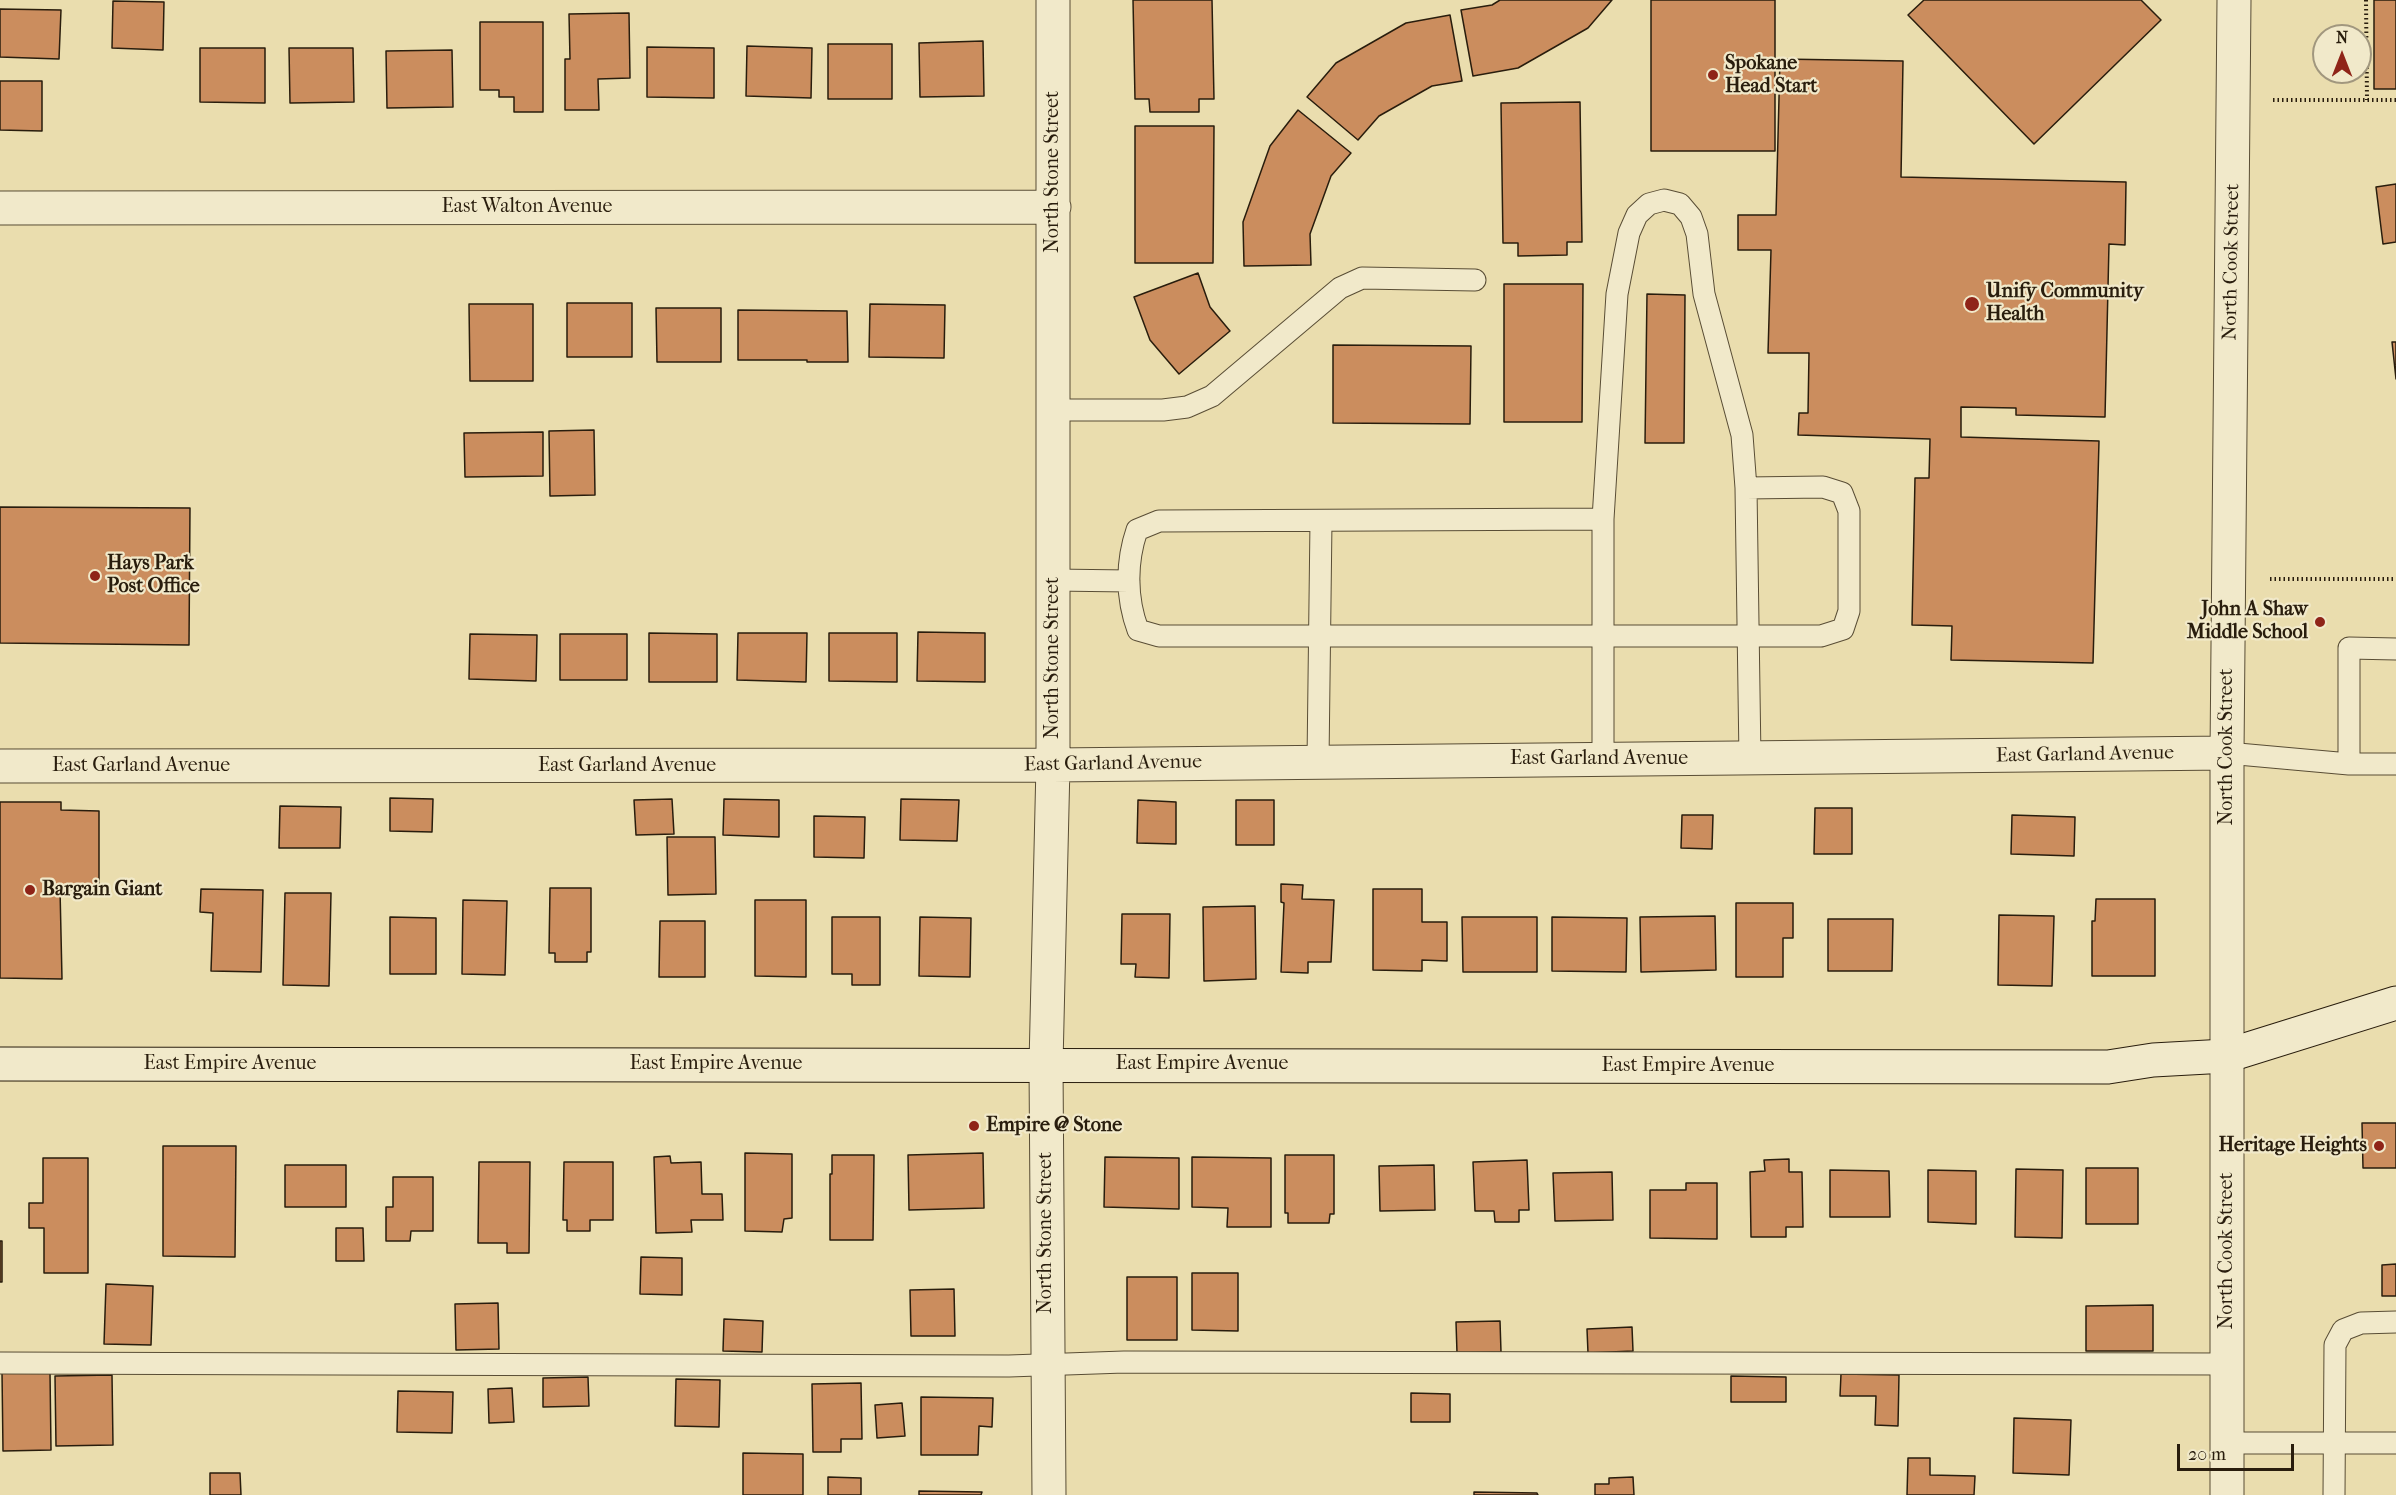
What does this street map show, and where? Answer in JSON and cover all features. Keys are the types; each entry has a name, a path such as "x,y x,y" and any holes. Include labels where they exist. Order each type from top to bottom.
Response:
{"street":[{"name":"North Stone Street","path":"1049,1495 1046,1064 1053,765 1053,0"},
{"name":"North Cook Street","path":"2227,1495 2227,753 2234,0"},
{"name":"East Walton Avenue","path":"0,208 1054,207"},
{"name":"East Garland Avenue","path":"0,766 1053,765 2227,753"},
{"name":"East Empire Avenue","path":"0,1064 2108,1067 2153,1060 2226,1056 2396,1003"}],"lane":[{"path":"1604,759 1604,519 1617,294 1629,233 1637,214 1649,204 1664,200 1680,204 1686,210 1691,216 1697,234 1704,294 1742,435 1746,488 1750,759"},
{"path":"1052,410 1163,410 1187,407 1212,396 1340,288 1362,278 1475,280"},
{"path":"1604,519 1159,521 1137,530 1130,549 1131,613 1138,630 1159,636 1821,636 1843,629 1849,611 1849,511 1842,493 1823,487 1746,488"},
{"path":"1318,761 1321,521"},
{"path":"1053,580 1129,581"},
{"path":"2349,764 2349,648 2396,649"},
{"path":"2227,753 2349,764 2396,764"},
{"path":"2334,1495 2335,1345 2343,1330 2361,1323 2396,1322"},
{"path":"0,1363 1047,1366 1124,1362 2228,1364"},
{"path":"2227,1443 2396,1443"}],"path":[{"path":"2366,0 2367,100"},
{"path":"2273,100 2396,100"},
{"path":"2270,579 2396,579"}],"building":[{"path":"1133,0 1212,0 1214,99 1199,99 1199,112 1150,112 1149,99 1135,99"},
{"path":"1500,0 1612,0 1588,28 1518,68 1473,76 1461,10 1492,5"},
{"name":"Spokane Head Start","path":"1651,0 1775,0 1775,151 1651,151"},
{"path":"1924,0 2141,0 2161,20 2034,144 1908,15"},
{"path":"2374,0 2396,0 2396,89 2374,89"},
{"path":"113,1 164,2 163,50 112,48"},
{"path":"0,9 61,10 59,59 0,57"},
{"path":"629,13 630,78 598,79 599,110 565,110 565,59 570,59 569,14"},
{"path":"1450,15 1462,81 1432,86 1379,116 1358,140 1307,97 1336,63 1406,23"},
{"path":"480,22 543,22 543,112 514,112 514,97 499,97 499,90 480,90"},
{"path":"983,41 984,96 920,97 919,43"},
{"path":"828,44 892,44 892,99 828,99"},
{"path":"747,46 812,48 811,98 746,96"},
{"path":"647,47 714,48 714,98 647,97"},
{"path":"200,48 265,48 265,103 200,102"},
{"path":"289,48 353,48 354,102 290,103"},
{"path":"452,50 453,107 387,108 386,51"},
{"path":"1780,59 1903,61 1901,177 2126,182 2125,245 2109,244 2105,417 2016,415 2016,408 1961,407 1961,437 2099,441 2093,663 1951,660 1952,626 1912,625 1915,478 1929,478 1930,439 1798,435 1799,413 1808,413 1809,353 1768,353 1771,250 1738,250 1738,215 1776,215"},
{"path":"0,81 42,81 42,131 0,130"},
{"path":"1580,102 1582,242 1567,242 1567,255 1518,256 1518,243 1503,243 1501,103"},
{"path":"1298,110 1351,153 1331,176 1310,234 1311,265 1244,266 1243,222 1270,146"},
{"path":"1135,126 1214,126 1213,263 1135,263"},
{"path":"2396,184 2396,242 2383,244 2376,187"},
{"path":"1198,273 1210,307 1230,331 1179,374 1150,340 1134,297"},
{"path":"1504,284 1583,284 1582,422 1504,422"},
{"path":"1647,294 1685,295 1684,443 1645,443"},
{"path":"567,303 632,303 632,357 567,357"},
{"path":"469,304 533,304 533,381 470,381"},
{"path":"870,304 945,305 944,358 869,357"},
{"path":"656,308 721,308 721,362 657,362"},
{"path":"738,310 847,311 848,362 738,360"},
{"path":"2392,342 2396,342 2396,379"},
{"path":"1333,345 1471,346 1470,424 1333,423"},
{"path":"594,430 595,495 550,496 549,431"},
{"path":"543,432 543,476 465,477 464,433"},
{"name":"Hays Park Post Office","path":"0,507 190,508 189,645 0,643"},
{"path":"918,632 985,633 985,682 917,681"},
{"path":"649,633 717,634 717,682 649,682"},
{"path":"738,633 807,633 806,682 737,680"},
{"path":"829,633 897,633 897,682 829,681"},
{"path":"470,634 537,635 536,681 469,679"},
{"path":"560,634 627,634 627,680 560,680"},
{"path":"390,798 433,799 432,832 390,831"},
{"path":"672,799 674,834 636,835 634,800"},
{"path":"724,799 779,800 779,837 723,835"},
{"path":"901,799 959,800 957,841 900,840"},
{"path":"1138,800 1176,802 1176,844 1137,843"},
{"path":"1236,800 1274,800 1274,845 1236,845"},
{"name":"Bargain Giant","path":"0,802 61,802 61,810 99,811 99,891 60,889 62,979 0,978"},
{"path":"280,806 341,807 340,848 279,848"},
{"path":"1815,808 1852,808 1852,854 1814,854"},
{"path":"1682,815 1713,815 1712,849 1681,848"},
{"path":"2012,815 2075,817 2074,856 2011,854"},
{"path":"814,816 865,817 864,858 814,857"},
{"path":"667,837 715,837 716,894 668,895"},
{"path":"1281,884 1303,885 1302,899 1334,900 1331,962 1308,962 1308,973 1281,972 1284,903 1281,902"},
{"path":"550,888 591,888 591,952 587,952 587,962 555,962 555,953 549,953"},
{"path":"201,889 263,890 261,972 211,971 213,913 200,912"},
{"path":"1373,889 1422,889 1422,922 1447,922 1447,961 1422,960 1422,971 1373,970"},
{"path":"285,893 331,893 329,986 283,985"},
{"path":"2096,899 2155,899 2155,976 2092,976 2092,921 2095,921"},
{"path":"463,900 507,901 505,975 462,974"},
{"path":"755,900 806,900 806,977 755,976"},
{"path":"1736,903 1793,903 1793,938 1783,938 1783,977 1736,977"},
{"path":"1255,906 1256,979 1204,981 1203,907"},
{"path":"1122,914 1170,914 1169,978 1135,977 1136,964 1121,964"},
{"path":"1999,915 2054,916 2052,986 1998,985"},
{"path":"1715,916 1716,970 1641,972 1640,917"},
{"path":"390,917 436,918 436,974 390,974"},
{"path":"832,917 880,917 880,985 852,985 852,974 832,974"},
{"path":"920,917 971,918 970,977 919,976"},
{"path":"1462,917 1537,917 1537,972 1463,972"},
{"path":"1552,917 1627,918 1626,972 1552,971"},
{"path":"1828,919 1893,919 1892,971 1828,971"},
{"path":"660,921 705,921 705,977 659,977"},
{"name":"Heritage Heights","path":"2362,1123 2396,1123 2396,1168 2363,1168"},
{"path":"163,1146 236,1146 235,1257 163,1256"},
{"path":"745,1153 792,1154 792,1218 784,1219 782,1232 745,1231"},
{"path":"983,1153 984,1208 909,1210 908,1155"},
{"path":"832,1155 874,1155 873,1240 830,1240"},
{"path":"1285,1155 1334,1155 1334,1214 1330,1214 1329,1223 1288,1223 1288,1213 1285,1213"},
{"path":"670,1156 671,1163 701,1162 702,1194 722,1194 723,1220 691,1220 692,1232 656,1233 654,1157"},
{"path":"1105,1157 1179,1158 1179,1209 1104,1207"},
{"path":"1192,1157 1271,1158 1271,1227 1227,1227 1228,1208 1192,1207"},
{"path":"43,1158 88,1158 88,1273 44,1273 44,1228 29,1228 29,1203 43,1203"},
{"path":"1789,1159 1789,1172 1802,1172 1803,1227 1786,1227 1786,1237 1751,1237 1750,1172 1765,1171 1764,1160"},
{"path":"1527,1160 1529,1210 1519,1210 1519,1222 1495,1222 1494,1211 1475,1211 1473,1162"},
{"path":"479,1162 530,1162 529,1253 507,1253 507,1243 478,1243"},
{"path":"564,1162 613,1162 613,1220 590,1220 590,1231 567,1231 567,1220 563,1220"},
{"path":"285,1165 346,1165 346,1207 285,1207"},
{"path":"1434,1165 1435,1210 1380,1211 1379,1166"},
{"path":"2086,1168 2138,1168 2138,1224 2086,1224"},
{"path":"2016,1169 2063,1170 2062,1238 2015,1237"},
{"path":"1830,1170 1889,1171 1890,1217 1830,1217"},
{"path":"1928,1170 1976,1171 1976,1224 1928,1222"},
{"path":"1612,1172 1613,1220 1555,1221 1553,1173"},
{"path":"393,1177 433,1177 433,1231 411,1231 410,1241 386,1241 386,1207 393,1207"},
{"path":"1686,1183 1717,1183 1717,1239 1650,1238 1650,1190 1686,1190"},
{"path":"336,1228 363,1228 364,1261 336,1261"},
{"path":"0,1241 2,1241 2,1282 0,1282"},
{"path":"641,1257 682,1258 682,1295 640,1294"},
{"path":"2396,1264 2396,1296 2382,1296 2382,1265"},
{"path":"1192,1273 1238,1273 1238,1331 1192,1330"},
{"path":"1127,1277 1177,1277 1177,1340 1127,1340"},
{"path":"106,1284 153,1286 151,1345 104,1344"},
{"path":"954,1289 955,1336 911,1336 910,1290"},
{"path":"498,1303 499,1349 456,1350 455,1304"},
{"path":"2153,1305 2153,1351 2086,1351 2086,1306"},
{"path":"724,1319 763,1321 762,1352 723,1351"},
{"path":"1500,1321 1501,1352 1457,1353 1456,1322"},
{"path":"1632,1327 1633,1351 1588,1353 1587,1329"},
{"path":"2,1372 50,1372 51,1450 3,1451"},
{"path":"1841,1374 1899,1375 1898,1426 1875,1425 1876,1396 1840,1396"},
{"path":"112,1375 113,1445 56,1446 55,1376"},
{"path":"1731,1376 1786,1377 1786,1402 1731,1402"},
{"path":"588,1377 589,1406 543,1407 543,1378"},
{"path":"676,1379 720,1380 719,1427 675,1426"},
{"path":"861,1383 862,1439 841,1439 841,1452 813,1452 812,1384"},
{"path":"512,1388 514,1422 489,1423 488,1389"},
{"path":"398,1391 453,1392 452,1433 397,1432"},
{"path":"1411,1393 1450,1394 1450,1422 1411,1422"},
{"path":"921,1397 993,1398 992,1427 979,1426 978,1455 921,1455"},
{"path":"902,1403 905,1436 877,1438 875,1405"},
{"path":"2014,1418 2071,1420 2069,1475 2013,1473"},
{"path":"743,1453 803,1454 803,1495 743,1495"},
{"path":"1908,1458 1930,1458 1930,1475 1975,1476 1974,1495 1907,1495"},
{"path":"210,1473 240,1473 241,1495 210,1495"},
{"path":"828,1477 861,1478 861,1495 828,1495"},
{"path":"1633,1477 1634,1495 1595,1495 1595,1484 1609,1484 1609,1478"},
{"path":"919,1491 982,1492 981,1495 919,1495"},
{"path":"1474,1492 1537,1493 1538,1495 1474,1495"}],"place":[{"name":"Spokane Head Start","path":"1713,75"},
{"name":"Unify Community Health","path":"1972,304"},
{"name":"Hays Park Post Office","path":"95,576"},
{"name":"John A Shaw Middle School","path":"2320,622"},
{"name":"Bargain Giant","path":"30,890"},
{"name":"Empire @ Stone","path":"974,1126"},
{"name":"Heritage Heights","path":"2379,1146"}]}
